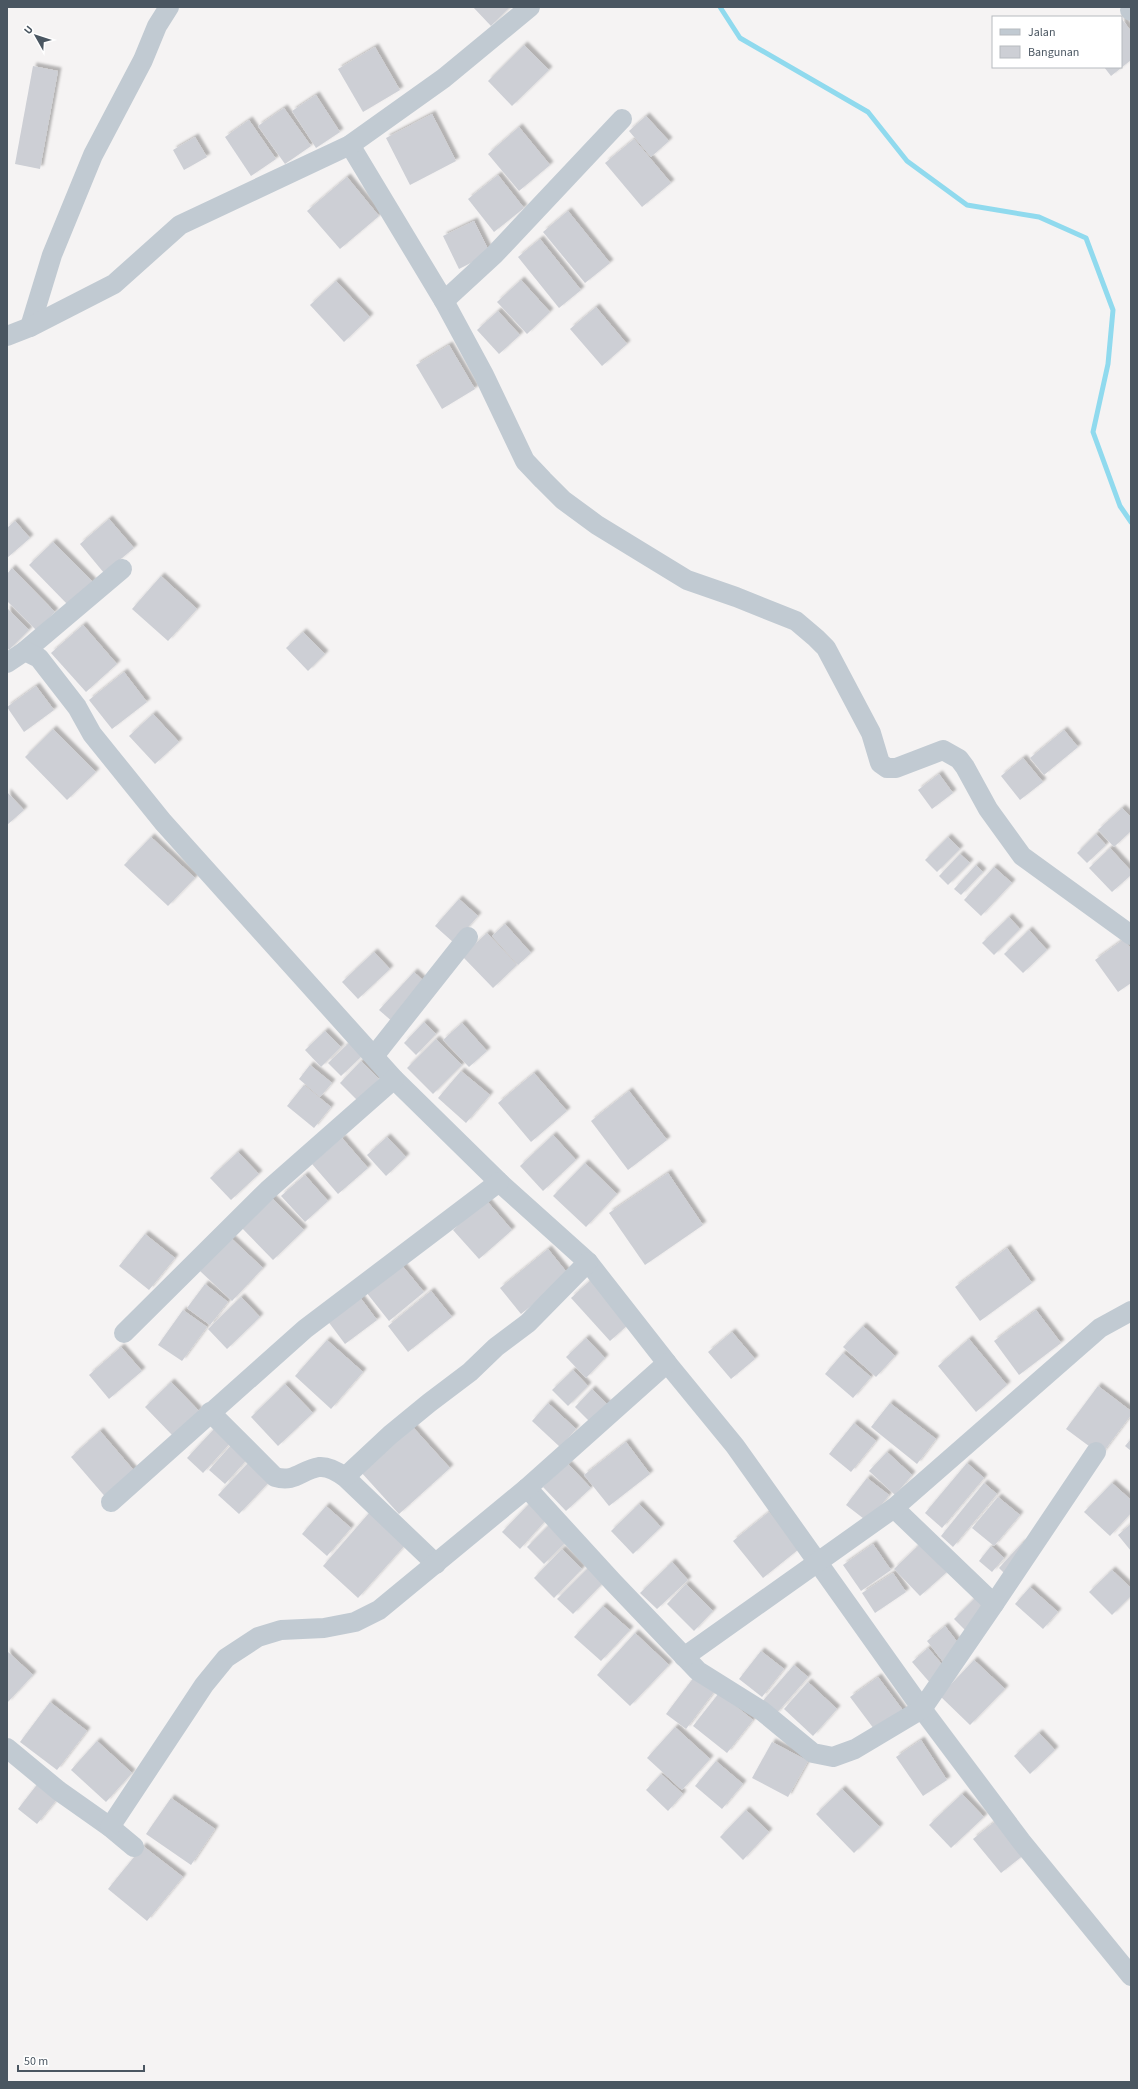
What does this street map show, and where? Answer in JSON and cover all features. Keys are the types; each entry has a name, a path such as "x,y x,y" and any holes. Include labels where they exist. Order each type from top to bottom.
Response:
{"street":[{"path":"30,327 52,254 93,154 143,60 157,26 170,7"},
{"path":"7,336 30,327 114,284 180,225 350,145 444,78 530,7"},
{"path":"444,301 494,255 622,119"},
{"path":"350,145 444,301 484,375 525,461 563,500 596,525 687,580 736,597 796,621 826,648 871,733 880,763 887,768 896,768 943,750 952,754 965,767 988,809 1022,856 1131,935"},
{"path":"7,663 25,651 122,569"},
{"path":"25,651 39,658 77,707 92,734 163,822 394,1079 499,1182 588,1262 667,1363 735,1446 922,1709 1021,1841 1131,1976"},
{"path":"374,1056 468,937"},
{"path":"124,1333 268,1190 394,1079"},
{"path":"111,1502 210,1412 305,1329 499,1182"},
{"path":"345,1477 396,1430 470,1372 496,1346 528,1322 588,1262"},
{"path":"684,1656 894,1508 1100,1328 1131,1311"},
{"path":"110,1827 204,1685 226,1658 258,1638 281,1630 324,1628 355,1622 379,1610 527,1488 667,1363"},
{"path":"210,1412 275,1477 285,1480 320,1467 333,1469 345,1477 436,1564"},
{"path":"527,1488 613,1582 698,1671 762,1711 814,1753 833,1757 856,1749 922,1709 1096,1452"},
{"path":"894,1508 994,1604"},
{"path":"7,1748 59,1791 110,1827 134,1847"}],"building":[{"path":"473,7 510,7 491,26"},
{"path":"1122,19 1131,31 1131,60 1122,67"},
{"path":"524,45 549,70 512,106 488,81"},
{"path":"375,47 400,90 363,112 338,69"},
{"path":"33,66 58,71 40,169 15,164"},
{"path":"1105,68 1121,68 1111,76"},
{"path":"316,95 340,132 316,148 292,111"},
{"path":"284,108 311,146 285,164 258,126"},
{"path":"432,114 456,161 410,185 386,138"},
{"path":"646,116 669,141 651,157 629,131"},
{"path":"249,120 276,159 251,176 225,137"},
{"path":"519,127 550,165 519,191 488,154"},
{"path":"195,137 207,157 184,170 173,150"},
{"path":"634,139 671,183 642,207 605,163"},
{"path":"498,175 524,208 494,232 468,199"},
{"path":"347,177 379,216 340,249 307,211"},
{"path":"568,211 610,263 585,283 543,232"},
{"path":"474,221 490,253 459,269 443,236"},
{"path":"540,239 581,290 559,308 518,257"},
{"path":"521,280 550,312 527,334 497,302"},
{"path":"336,281 370,317 344,342 310,305"},
{"path":"596,307 627,344 602,366 570,329"},
{"path":"498,311 520,335 499,354 477,330"},
{"path":"449,345 475,389 442,409 416,365"},
{"path":"109,519 134,548 104,573 80,544"},
{"path":"15,521 30,538 7,558 7,528"},
{"path":"53,542 93,582 69,606 29,565"},
{"path":"12,568 55,612 36,630 7,601 7,574"},
{"path":"161,576 197,609 168,641 132,609"},
{"path":"7,608 29,630 9,650 7,647"},
{"path":"83,625 117,664 86,692 51,653"},
{"path":"303,632 325,654 308,671 286,648"},
{"path":"124,672 147,702 112,729 89,700"},
{"path":"36,686 54,710 24,732 7,707"},
{"path":"153,714 179,742 155,764 129,736"},
{"path":"53,729 96,772 67,800 25,757"},
{"path":"1064,730 1078,747 1044,775 1030,758"},
{"path":"1023,758 1043,782 1020,800 1001,776"},
{"path":"939,774 953,793 932,809 918,790"},
{"path":"7,792 24,810 7,825"},
{"path":"1122,808 1131,817 1131,831 1114,847 1098,830"},
{"path":"1096,834 1106,845 1087,863 1077,853"},
{"path":"151,837 195,878 168,906 124,865"},
{"path":"948,837 960,849 937,872 925,860"},
{"path":"1110,848 1131,871 1131,875 1112,892 1089,868"},
{"path":"960,854 970,863 948,885 939,876"},
{"path":"976,865 983,872 961,895 954,889"},
{"path":"994,867 1012,883 981,916 964,900"},
{"path":"459,899 478,916 454,943 435,926"},
{"path":"1009,917 1020,929 994,955 982,943"},
{"path":"505,924 531,953 518,965 492,936"},
{"path":"1029,930 1047,950 1023,973 1004,954"},
{"path":"487,933 517,965 493,988 462,956"},
{"path":"1124,939 1131,949 1131,983 1118,992 1095,960"},
{"path":"374,952 390,969 358,999 342,982"},
{"path":"414,972 428,985 394,1023 379,1010"},
{"path":"424,1022 436,1034 416,1055 404,1043"},
{"path":"462,1023 487,1051 469,1067 443,1040"},
{"path":"325,1031 341,1047 321,1067 305,1050"},
{"path":"436,1039 462,1065 433,1094 407,1068"},
{"path":"350,1042 363,1055 341,1076 328,1063"},
{"path":"361,1061 379,1079 358,1101 340,1083"},
{"path":"310,1065 332,1083 320,1097 299,1079"},
{"path":"461,1071 490,1095 466,1123 438,1098"},
{"path":"534,1073 567,1111 531,1142 498,1103"},
{"path":"304,1085 331,1107 314,1128 287,1106"},
{"path":"629,1091 667,1140 628,1170 591,1121"},
{"path":"553,1135 576,1160 543,1191 520,1166"},
{"path":"387,1137 406,1157 386,1176 367,1155"},
{"path":"342,1138 368,1168 338,1194 312,1164"},
{"path":"238,1152 259,1174 231,1200 210,1178"},
{"path":"585,1163 617,1194 586,1227 553,1196"},
{"path":"668,1173 703,1225 645,1265 609,1213"},
{"path":"305,1175 328,1201 305,1222 281,1196"},
{"path":"270,1196 304,1230 273,1260 240,1226"},
{"path":"486,1200 512,1230 479,1259 453,1230"},
{"path":"145,1234 175,1258 149,1290 119,1266"},
{"path":"231,1238 263,1268 232,1301 200,1271"},
{"path":"1007,1248 1032,1283 980,1321 955,1287"},
{"path":"548,1249 569,1275 521,1314 500,1288"},
{"path":"400,1263 424,1292 389,1321 366,1292"},
{"path":"591,1280 630,1323 610,1341 571,1298"},
{"path":"205,1284 228,1302 210,1325 187,1308"},
{"path":"431,1291 452,1317 408,1352 388,1326"},
{"path":"359,1296 377,1320 345,1344 327,1320"},
{"path":"241,1297 260,1317 227,1349 208,1329"},
{"path":"183,1310 207,1327 182,1361 158,1345"},
{"path":"1036,1310 1061,1343 1019,1375 994,1341"},
{"path":"863,1326 895,1356 876,1377 843,1347"},
{"path":"732,1332 755,1359 731,1379 708,1352"},
{"path":"586,1338 605,1358 586,1378 566,1357"},
{"path":"969,1339 1007,1385 976,1412 938,1366"},
{"path":"327,1340 363,1372 331,1409 295,1376"},
{"path":"121,1347 142,1371 109,1399 89,1375"},
{"path":"843,1353 871,1377 853,1398 825,1374"},
{"path":"573,1370 588,1386 568,1406 552,1390"},
{"path":"171,1382 199,1411 173,1436 145,1407"},
{"path":"285,1384 313,1413 278,1446 251,1417"},
{"path":"1098,1386 1131,1411 1131,1415 1101,1455 1066,1429"},
{"path":"592,1389 609,1406 592,1424 575,1407"},
{"path":"548,1403 576,1429 560,1447 532,1421"},
{"path":"890,1403 936,1439 917,1464 871,1427"},
{"path":"854,1423 876,1441 851,1472 829,1454"},
{"path":"411,1425 450,1468 399,1514 360,1471"},
{"path":"216,1427 232,1441 203,1473 187,1458"},
{"path":"100,1431 137,1474 108,1500 71,1457"},
{"path":"1131,1439 1131,1451 1125,1446"},
{"path":"234,1442 250,1456 225,1484 209,1470"},
{"path":"626,1442 650,1474 609,1506 584,1475"},
{"path":"887,1452 912,1475 895,1495 869,1471"},
{"path":"251,1460 272,1479 239,1514 218,1495"},
{"path":"967,1463 984,1478 942,1528 925,1513"},
{"path":"568,1464 591,1488 566,1511 543,1487"},
{"path":"867,1478 889,1495 868,1522 846,1505"},
{"path":"984,1483 997,1494 953,1547 941,1536"},
{"path":"1112,1483 1131,1500 1131,1513 1110,1536 1084,1512"},
{"path":"998,1497 1020,1515 994,1546 972,1528"},
{"path":"529,1504 546,1520 520,1549 502,1532"},
{"path":"639,1504 661,1527 633,1554 611,1531"},
{"path":"326,1506 351,1528 327,1556 302,1534"},
{"path":"370,1512 406,1544 358,1598 323,1566"},
{"path":"769,1512 799,1549 763,1578 733,1541"},
{"path":"1131,1524 1131,1551 1118,1535"},
{"path":"549,1525 566,1542 544,1564 527,1547"},
{"path":"1022,1543 1030,1550 1007,1576 999,1568"},
{"path":"873,1544 891,1570 861,1591 843,1565"},
{"path":"920,1544 947,1572 920,1596 894,1569"},
{"path":"991,1546 1004,1558 992,1572 979,1561"},
{"path":"562,1549 582,1569 554,1598 534,1578"},
{"path":"672,1562 688,1580 657,1609 640,1593"},
{"path":"589,1567 604,1582 573,1614 557,1599"},
{"path":"1112,1570 1131,1588 1131,1596 1112,1615 1089,1592"},
{"path":"893,1573 906,1592 875,1613 862,1593"},
{"path":"686,1584 713,1611 694,1631 667,1604"},
{"path":"1030,1587 1058,1612 1043,1629 1015,1604"},
{"path":"978,1595 990,1607 966,1631 954,1619"},
{"path":"603,1606 630,1630 601,1661 574,1637"},
{"path":"945,1626 962,1648 944,1663 927,1641"},
{"path":"635,1633 669,1665 630,1706 597,1675"},
{"path":"928,1648 947,1670 931,1684 912,1662"},
{"path":"7,1651 33,1675 7,1703"},
{"path":"761,1651 784,1669 762,1697 739,1679"},
{"path":"974,1660 1005,1689 970,1725 940,1696"},
{"path":"794,1665 808,1677 775,1715 761,1703"},
{"path":"694,1677 714,1692 686,1729 666,1714"},
{"path":"878,1677 905,1713 877,1733 850,1697"},
{"path":"808,1682 837,1709 813,1736 784,1709"},
{"path":"719,1693 753,1720 727,1753 693,1726"},
{"path":"50,1702 87,1731 57,1770 20,1742"},
{"path":"675,1727 710,1759 682,1790 647,1758"},
{"path":"1039,1733 1055,1750 1030,1774 1014,1756"},
{"path":"921,1740 947,1780 923,1796 896,1757"},
{"path":"97,1741 132,1773 106,1802 71,1770"},
{"path":"772,1742 808,1761 788,1797 752,1778"},
{"path":"716,1761 743,1784 722,1809 695,1786"},
{"path":"661,1774 683,1794 668,1811 646,1790"},
{"path":"39,1782 58,1798 37,1824 18,1809"},
{"path":"842,1789 880,1827 854,1853 816,1814"},
{"path":"962,1794 984,1817 951,1848 929,1825"},
{"path":"171,1798 215,1829 191,1865 146,1834"},
{"path":"746,1810 769,1832 743,1860 720,1837"},
{"path":"997,1820 1025,1854 1001,1873 973,1839"},
{"path":"143,1846 183,1877 147,1921 108,1889"}],"waterway":[{"path":"720,7 740,38 868,112 907,161 967,205 1039,217 1086,238 1113,310 1108,364 1093,432 1120,506 1131,522"}]}
